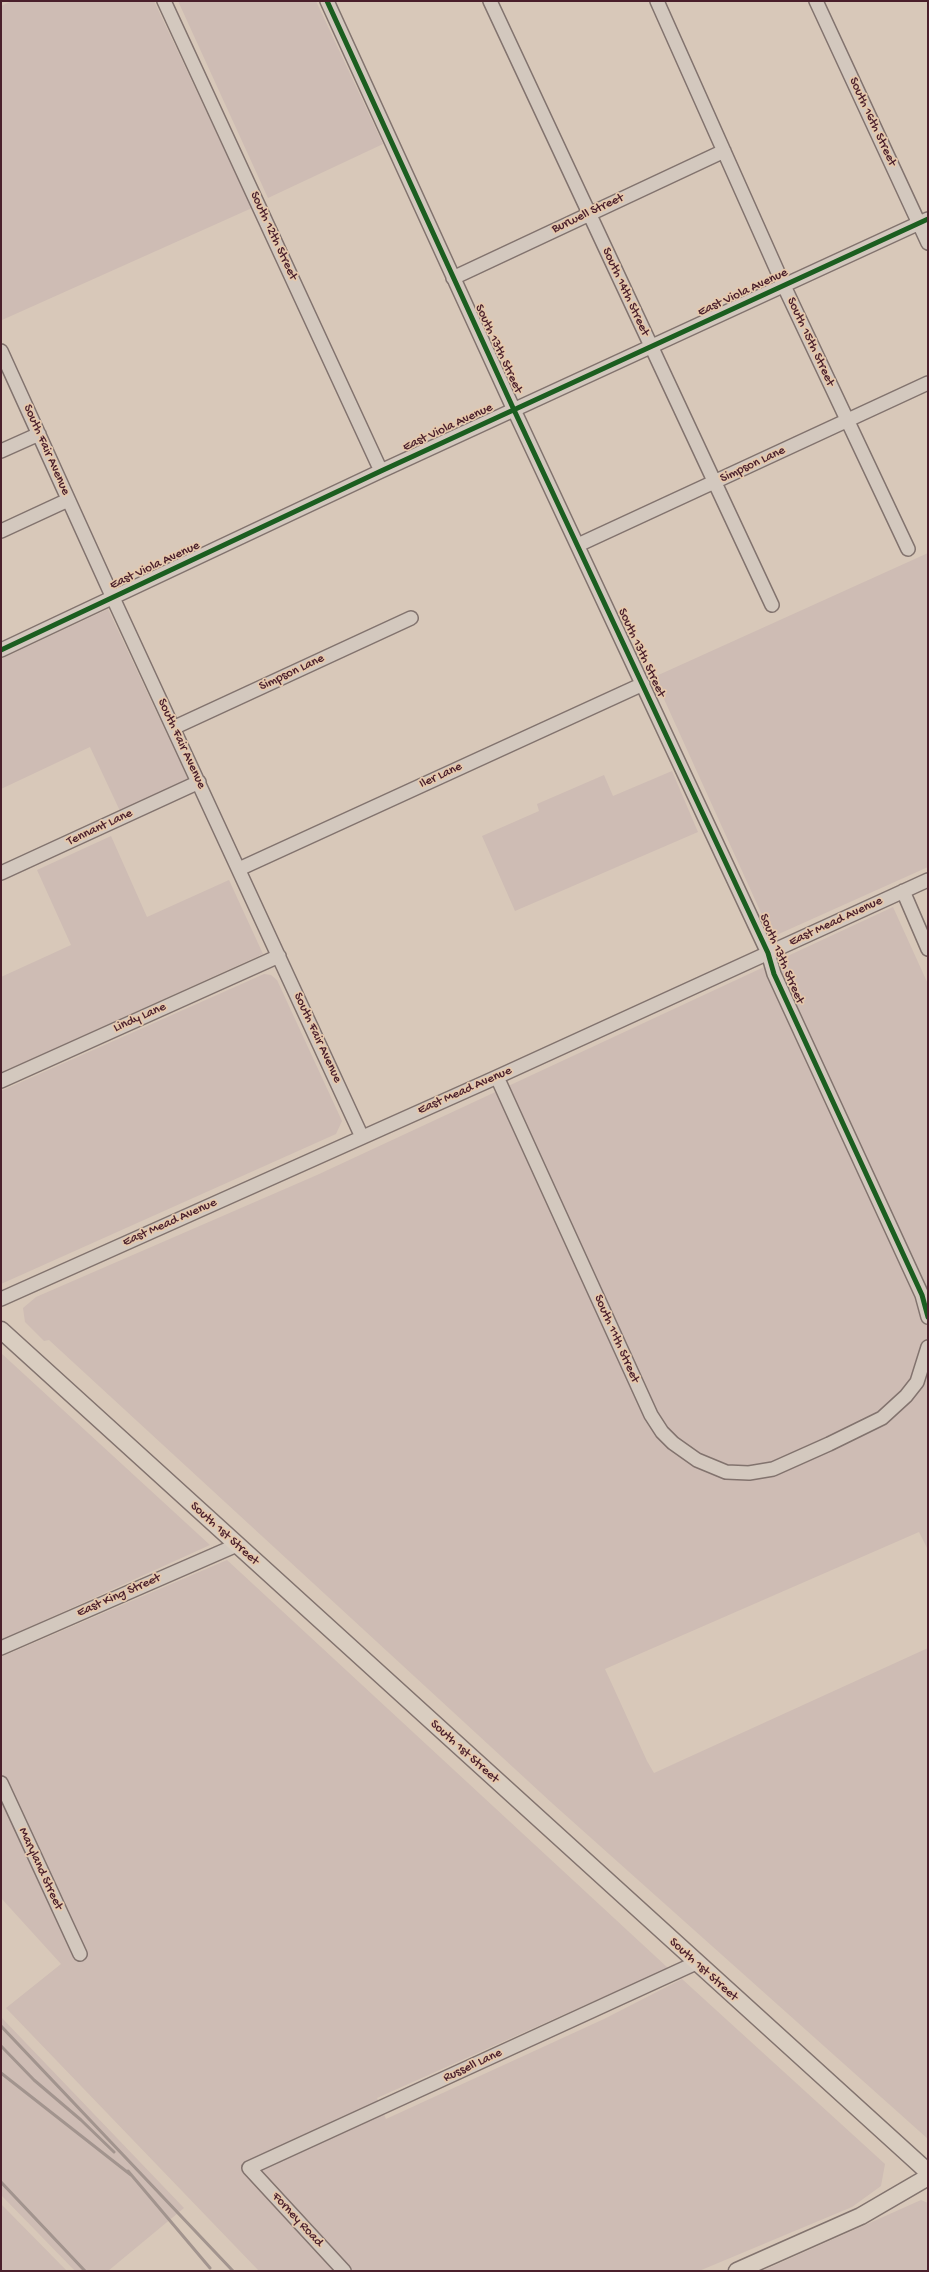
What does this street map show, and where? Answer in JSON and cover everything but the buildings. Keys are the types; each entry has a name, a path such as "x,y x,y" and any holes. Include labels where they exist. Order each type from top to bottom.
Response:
{"main road":[{"name":"South 1st Street","path":"1,1330 696,1963 928,2172"},
{"path":"737,2271 861,2216 928,2177"}],"street":[{"name":"South 12th Street","path":"164,1 381,471"},
{"name":"South 13th Street","path":"327,1 514,410 768,953 774,974 922,1295 928,1317"},
{"name":"South 14th Street","path":"490,1 772,605"},
{"name":"South 15th Street","path":"657,1 784,286 908,549"},
{"name":"South 16th Street","path":"816,1 924,221 928,243"},
{"name":"Burwell Street","path":"453,278 724,151"},
{"name":"East Viola Avenue","path":"1,650 381,471 924,221"},
{"name":"South Fair Avenue","path":"1,351 112,598 362,1137"},
{"name":"Simpson Lane","path":"578,545 928,383"},
{"path":"1,451 39,434"},
{"path":"1,531 68,500"},
{"name":"Simpson Lane","path":"173,728 411,618"},
{"name":"Iler Lane","path":"239,869 643,684"},
{"name":"Tennant Lane","path":"1,873 198,782"},
{"name":"East Mead Avenue","path":"1,1299 497,1077 928,880"},
{"path":"903,891 928,948"},
{"name":"Lindy Lane","path":"1,1081 279,956"},
{"name":"South 11th Street","path":"497,1077 642,1396 662,1432 672,1443 697,1460 726,1472 749,1473 773,1469 829,1444 882,1418 906,1396 917,1382 928,1347"},
{"name":"East King Street","path":"1,1648 237,1545"},
{"name":"Maryland Street","path":"1,1783 80,1954"},
{"name":"Russell Lane","path":"249,2168 696,1963"},
{"name":"Forney Road","path":"249,2168 344,2271"}],"shaded area":[{"path":"12,1 154,1 252,208 2,320 1,6"},
{"path":"178,1 316,1 383,144 268,198"},
{"path":"928,553 928,867 772,937 654,677"},
{"path":"108,609 188,779 120,811 90,747 1,789 1,659"},
{"path":"672,771 698,832 515,911 482,836 539,811 537,804 604,775 613,796"},
{"path":"111,836 147,917 229,880 263,954 1,1073 1,977 71,945 37,870"},
{"path":"893,907 928,984 928,1550 919,1532 605,1669 647,1761 654,1773 928,1648 928,2139 553,1804 49,1340 44,1341 25,1322 23,1308 36,1297 317,1175"},
{"path":"264,974 271,975 277,980 342,1121 336,1134 1,1284 1,1091"},
{"path":"1,1353 210,1545 1,1640"},
{"path":"227,1560 668,1968 377,2098 386,2119 604,2019 682,1979 885,2164 881,2186 852,2207 699,2271 259,2271 6,2008 61,1964 1,1898 1,1657"},
{"path":"1,2017 184,2208 108,2271 75,2271 1,2195"},
{"path":"921,2200 928,2203 928,2271 762,2271"},
{"path":"1,2204 67,2271 1,2271"}],"railway":[{"path":"1,2026 233,2271"},
{"path":"1,2046 34,2080 81,2120 114,2152"},
{"path":"1,2073 131,2175"},
{"path":"128,2171 210,2268"},
{"path":"1,2182 85,2271"}],"cycle path":[{"path":"327,1 514,410 768,953 774,974 922,1295 928,1317"},
{"path":"1,650 381,471 928,219"}]}
